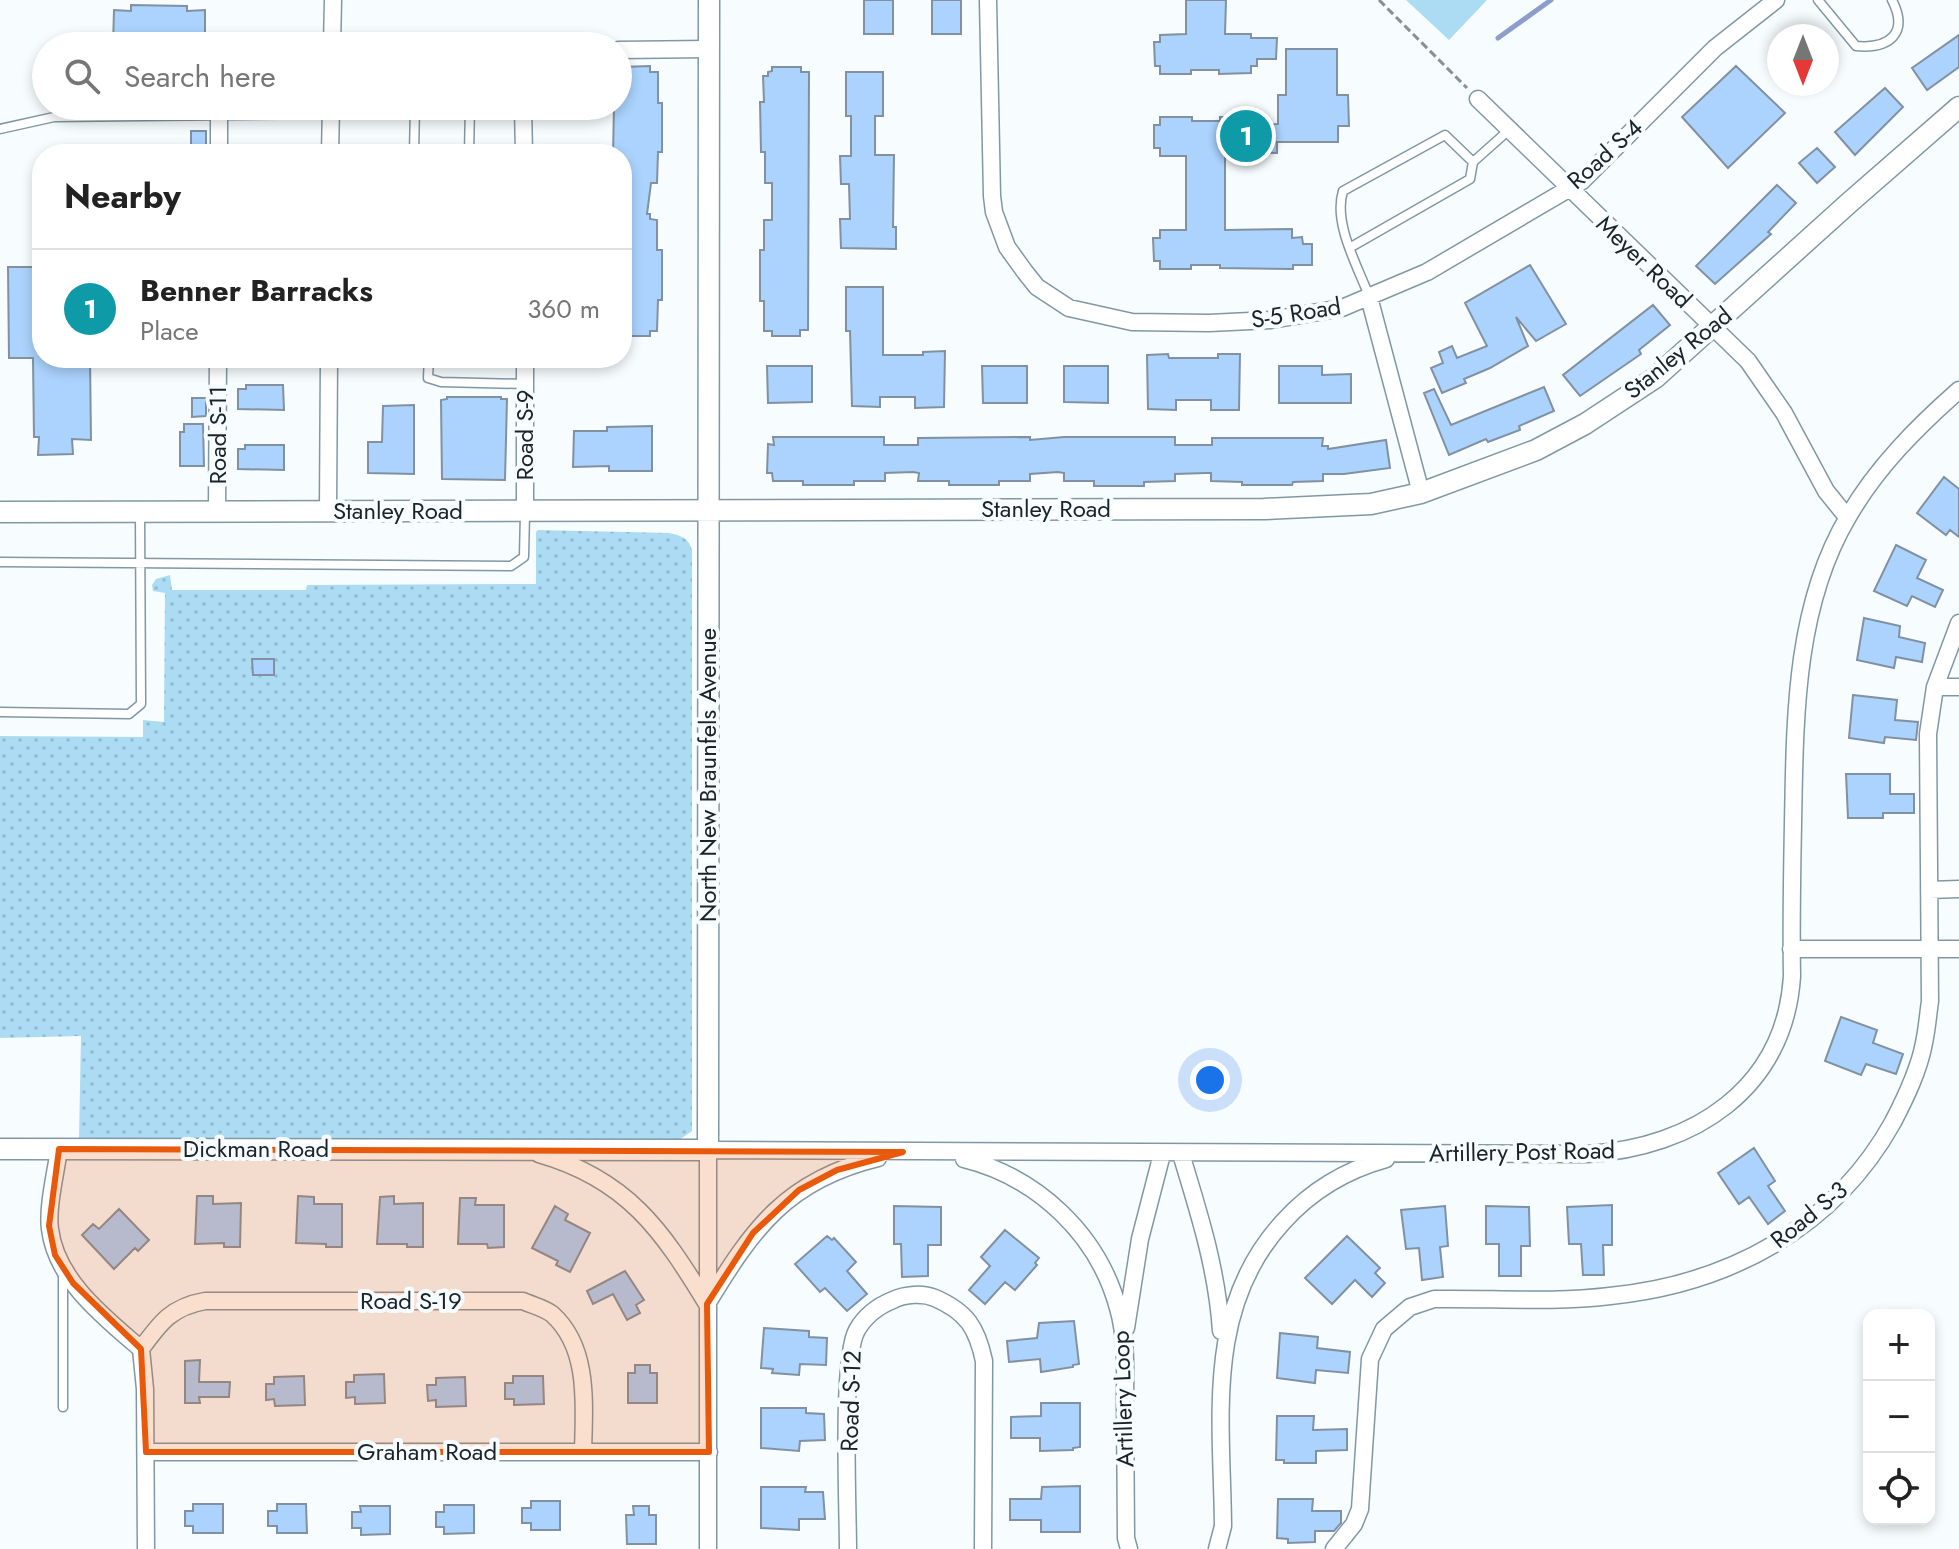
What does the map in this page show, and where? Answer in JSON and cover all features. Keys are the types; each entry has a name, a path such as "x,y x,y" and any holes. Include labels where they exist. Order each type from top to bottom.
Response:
{"street":[{"path":"332,32 333,0"},
{"name":"North New Braunfels Avenue","path":"708,1549 709,0"},
{"name":"S-5 Road","path":"988,0 994,212 1007,247 1037,287 1069,308 1132,322 1271,320 1342,308 1369,297 1421,493"},
{"name":"Road S-4","path":"1369,297 1427,272 1582,181 1715,48 1776,0"},
{"path":"632,50 709,49"},
{"name":"Meyer Road","path":"1478,99 1748,361 1784,413 1826,491 1847,517"},
{"name":"Stanley Road","path":"0,512 1310,508 1371,504 1421,493 1536,450 1585,424 1655,378 1959,107"},
{"path":"219,120 219,144"},
{"path":"330,144 331,120"},
{"path":"523,120 524,144"},
{"name":"Road S-11","path":"217,512 218,368"},
{"path":"328,511 329,368"},
{"name":"Road S-9","path":"525,368 525,511"},
{"name":"Artillery Post Road","path":"708,1150 1162,1154 1611,1153 1656,1143 1690,1128 1734,1099 1771,1055 1788,1009 1795,707 1813,603 1831,552 1847,517 1885,464 1920,425 1959,390"},
{"name":"Road S-3","path":"1334,1549 1354,1524 1360,1509 1368,1368 1384,1329 1410,1307 1434,1299 1610,1296 1681,1283 1726,1268 1782,1241 1838,1197 1885,1136 1903,1102 1924,1044 1930,1001 1928,734 1935,687 1959,623"},
{"path":"1935,687 1959,687"},
{"path":"1929,890 1959,889"},
{"path":"1791,949 1959,949"},
{"name":"Dickman Road","path":"0,1149 708,1150"},
{"path":"59,1149 49,1226 55,1255 85,1297 141,1349 145,1389 146,1549"},
{"name":"Dickman Road","path":"512,1150 534,1153 577,1167 615,1189 655,1225 707,1304"},
{"name":"Artillery Post Road","path":"707,1304 753,1233 782,1203 837,1170 903,1152"},
{"name":"Artillery Loop","path":"939,1152 993,1168 1050,1201 1079,1231 1103,1268 1119,1310 1124,1340 1126,1538 1129,1549"},
{"path":"1124,1340 1140,1239 1162,1154"},
{"path":"1181,1154 1219,1293 1223,1357 1223,1526 1217,1549"},
{"path":"1223,1357 1234,1302 1266,1240 1294,1209 1332,1182 1374,1162 1404,1154"},
{"name":"Road S-12","path":"848,1549 848,1363 856,1331 876,1307 902,1296 929,1295 955,1306 978,1333 984,1361 983,1549"},
{"name":"Road S-19","path":"141,1349 172,1312 185,1304 205,1301 523,1301 550,1312 573,1340 581,1368 583,1452"},
{"name":"Graham Road","path":"146,1452 709,1452"}],"lane":[{"path":"1818,0 1856,46 1870,47 1887,41 1898,30 1900,17 1892,0"},
{"path":"0,129 40,120"},
{"path":"414,144 415,120"},
{"path":"469,144 470,120"},
{"path":"1351,247 1470,179 1473,162 1509,130"},
{"path":"1369,297 1338,207 1343,191 1445,135 1473,162"},
{"path":"428,368 428,378 441,382 525,384"},
{"path":"0,562 511,566 524,557 525,511"},
{"path":"0,712 129,714 141,704 140,512"},
{"path":"63,1268 63,1407"}],"path":[{"path":"1379,0 1478,99"}],"highlighted area":[{"path":"59,1149 903,1152 837,1170 799,1190 753,1233 707,1304 709,1452 146,1452 141,1349 73,1283 55,1255 49,1226"}],"shaded area":[{"path":"1406,0 1487,0 1449,40"},
{"path":"538,530 669,533 684,538 692,550 692,1131 679,1140 79,1139 81,1036 0,1038 0,736 143,737 143,720 164,722 165,593 153,591 152,585 156,579 170,575 172,590 306,590 307,585 536,584"}],"building":[{"path":"864,0 893,0 893,34 864,34"},
{"path":"932,0 961,0 961,34 932,34"},
{"path":"1186,0 1226,0 1225,34 1277,38 1276,59 1257,59 1257,66 1251,66 1251,73 1219,74 1219,70 1191,70 1191,74 1160,74 1160,66 1155,66 1154,42 1160,42 1160,35 1186,34"},
{"path":"131,5 187,6 187,11 205,10 205,32 113,32 114,10 131,11"},
{"path":"1959,35 1959,67 1927,90 1912,68"},
{"path":"1286,49 1337,49 1337,95 1348,95 1349,126 1338,126 1338,142 1277,142 1277,153 1251,152 1251,156 1225,156 1225,230 1292,229 1292,238 1302,237 1303,244 1312,244 1312,265 1293,265 1293,269 1191,265 1191,269 1160,269 1160,261 1154,261 1153,238 1160,238 1160,230 1186,230 1186,156 1160,156 1160,148 1154,148 1154,125 1160,125 1160,117 1220,121 1220,117 1250,117 1251,125 1278,124 1278,95 1286,95"},
{"path":"650,66 650,72 658,72 658,103 662,103 662,152 658,152 657,183 651,183 647,214 650,214 650,219 657,220 657,250 662,250 662,300 658,300 657,331 650,331 650,336 632,336 632,144 613,144 614,120 632,120 632,67"},
{"path":"1736,66 1785,113 1728,168 1682,117"},
{"path":"772,67 801,67 801,72 809,72 808,330 800,330 800,336 772,336 772,331 764,331 764,301 760,301 760,250 764,250 764,220 772,220 772,183 765,183 760,102 764,102 763,76 768,76"},
{"path":"846,72 883,72 883,116 875,116 875,155 894,155 893,227 896,227 896,249 841,248 840,219 850,219 849,184 841,184 840,156 851,156 851,116 846,116"},
{"path":"1885,88 1903,107 1855,155 1835,132"},
{"path":"191,131 206,131 206,144 191,144"},
{"path":"1817,148 1835,167 1817,183 1799,163"},
{"path":"1777,185 1796,203 1768,232 1771,234 1715,284 1696,266"},
{"path":"1530,265 1566,324 1536,341 1516,317 1528,346 1464,379 1466,383 1442,393 1431,368 1443,363 1439,352 1452,346 1457,358 1487,346 1465,303"},
{"path":"8,267 32,267 32,358 9,358"},
{"path":"846,287 883,287 883,355 923,355 923,352 945,351 944,407 915,408 915,397 880,397 880,407 852,406"},
{"path":"1653,305 1670,325 1639,350 1641,354 1580,396 1563,375"},
{"path":"1168,354 1169,358 1218,358 1218,354 1240,354 1239,410 1211,410 1211,400 1176,400 1176,410 1148,409 1147,355"},
{"path":"767,366 812,366 812,402 768,403"},
{"path":"982,366 1027,366 1027,403 983,403"},
{"path":"1064,366 1108,366 1108,403 1064,402"},
{"path":"1279,366 1322,366 1322,375 1351,374 1351,403 1279,403"},
{"path":"33,368 90,368 91,440 72,439 73,454 38,455 39,437 34,437"},
{"path":"246,385 283,385 284,410 238,409 238,389 246,389"},
{"path":"1544,387 1554,411 1519,426 1520,430 1488,442 1486,439 1449,455 1424,393 1434,389 1451,425"},
{"path":"447,397 507,399 505,480 442,479 441,400"},
{"path":"192,398 206,398 206,416 192,417"},
{"path":"414,405 414,474 368,473 368,442 382,442 383,406"},
{"path":"184,424 203,424 204,466 180,466 180,432 184,432"},
{"path":"652,426 652,471 609,471 609,466 573,467 574,431"},
{"path":"773,437 884,437 884,445 918,445 918,438 1030,437 1030,440 1175,437 1175,445 1212,445 1212,438 1323,438 1322,446 1328,446 1328,449 1386,440 1390,468 1323,474 1323,481 1293,482 1292,485 1242,485 1242,482 1211,481 1211,473 1206,473 1175,474 1175,481 1144,482 1144,486 1094,486 1094,481 1064,481 1064,473 1058,472 1030,474 1030,481 999,481 999,485 949,485 949,481 918,481 919,473 913,472 885,473 885,481 854,481 854,485 803,485 803,481 773,481 772,473 767,473 768,444 774,445"},
{"path":"245,445 284,445 284,470 238,469 238,449 245,449"},
{"path":"1944,477 1959,489 1959,537 1950,530 1946,535 1917,513"},
{"path":"1896,545 1926,560 1917,578 1943,590 1935,607 1912,596 1907,606 1874,591"},
{"path":"1864,618 1900,626 1899,637 1925,643 1922,662 1896,657 1894,668 1857,660"},
{"path":"252,659 274,659 274,675 253,675"},
{"path":"1853,695 1897,700 1895,720 1918,722 1916,740 1885,737 1884,743 1849,738"},
{"path":"1846,774 1890,774 1890,794 1914,794 1914,813 1883,813 1883,818 1848,818"},
{"path":"1841,1017 1877,1030 1873,1043 1903,1054 1896,1074 1866,1064 1861,1075 1825,1061"},
{"path":"1754,1148 1775,1181 1768,1186 1785,1211 1768,1224 1749,1197 1739,1204 1718,1173"},
{"path":"197,1196 213,1196 213,1204 241,1203 240,1247 224,1247 224,1243 195,1244"},
{"path":"298,1196 314,1197 314,1204 342,1204 342,1247 296,1243"},
{"path":"394,1196 394,1204 423,1203 423,1247 377,1244 380,1197"},
{"path":"460,1198 476,1198 475,1205 504,1205 504,1247 458,1244"},
{"path":"1612,1205 1612,1245 1603,1245 1604,1275 1583,1275 1581,1244 1569,1244 1567,1207"},
{"path":"555,1206 568,1214 565,1220 590,1233 570,1272 556,1265 558,1261 532,1248"},
{"path":"894,1206 941,1207 941,1245 928,1245 928,1276 902,1277 901,1244 894,1244"},
{"path":"1445,1206 1448,1246 1440,1247 1443,1277 1422,1280 1419,1248 1406,1249 1401,1210"},
{"path":"1486,1206 1529,1207 1530,1246 1521,1246 1521,1276 1499,1276 1499,1244 1486,1244"},
{"path":"119,1209 149,1240 138,1251 135,1248 114,1269 82,1235 93,1224 99,1229"},
{"path":"1005,1230 1039,1258 1035,1263 1037,1265 1015,1290 1005,1282 985,1304 969,1290 990,1266 981,1257"},
{"path":"827,1236 832,1240 834,1238 856,1262 847,1271 867,1294 847,1311 825,1288 820,1292 795,1264"},
{"path":"1347,1236 1380,1268 1375,1273 1385,1283 1372,1297 1355,1280 1332,1304 1305,1278"},
{"path":"625,1271 644,1300 636,1305 640,1313 627,1320 613,1294 593,1304 587,1291"},
{"path":"1074,1321 1079,1364 1041,1372 1040,1359 1009,1362 1007,1341 1037,1338 1039,1323"},
{"path":"764,1328 809,1331 809,1337 827,1338 826,1365 800,1364 799,1375 772,1373 773,1369 761,1368"},
{"path":"1280,1333 1318,1337 1317,1348 1350,1352 1348,1373 1316,1370 1315,1383 1277,1378"},
{"path":"200,1360 199,1382 230,1382 229,1397 199,1397 200,1403 185,1403 185,1361"},
{"path":"635,1365 650,1365 650,1373 657,1373 657,1403 628,1403 628,1373 635,1373"},
{"path":"384,1374 385,1403 355,1404 355,1397 346,1398 346,1382 354,1382 354,1375"},
{"path":"304,1376 305,1405 275,1406 274,1399 266,1400 266,1384 274,1384 274,1377"},
{"path":"513,1376 543,1376 544,1404 514,1405 514,1399 505,1399 505,1383 513,1383"},
{"path":"465,1377 466,1406 436,1407 436,1400 428,1401 427,1385 436,1385 436,1378"},
{"path":"1041,1403 1080,1403 1080,1447 1040,1451 1040,1438 1011,1438 1011,1417 1041,1416"},
{"path":"761,1408 806,1408 806,1413 824,1414 825,1440 800,1441 799,1451 761,1448"},
{"path":"1277,1416 1314,1416 1313,1430 1347,1429 1347,1450 1316,1451 1316,1463 1276,1460"},
{"path":"1080,1486 1080,1532 1041,1532 1041,1520 1010,1520 1010,1499 1041,1499 1042,1487"},
{"path":"761,1487 806,1487 805,1492 823,1492 825,1519 799,1519 799,1530 761,1528"},
{"path":"1278,1499 1313,1499 1312,1511 1341,1511 1341,1523 1334,1531 1315,1531 1315,1542 1288,1543 1288,1539 1277,1538"},
{"path":"531,1501 560,1501 560,1530 531,1530 531,1523 522,1523 522,1508 531,1508"},
{"path":"193,1504 223,1504 223,1533 193,1533 193,1526 185,1526 185,1511 193,1511"},
{"path":"277,1504 306,1504 307,1533 277,1533 277,1526 268,1526 268,1511 277,1511"},
{"path":"444,1505 474,1505 474,1533 444,1534 444,1527 436,1527 436,1512 444,1512"},
{"path":"360,1506 390,1506 390,1534 361,1535 361,1528 352,1528 352,1512 361,1512"},
{"path":"633,1506 649,1506 649,1515 656,1515 656,1544 627,1544 626,1515 634,1515"}],"waterway":[{"path":"1498,38 1551,0"}],"place":[{"name":"Benner Barracks","path":"1246,136"}]}
